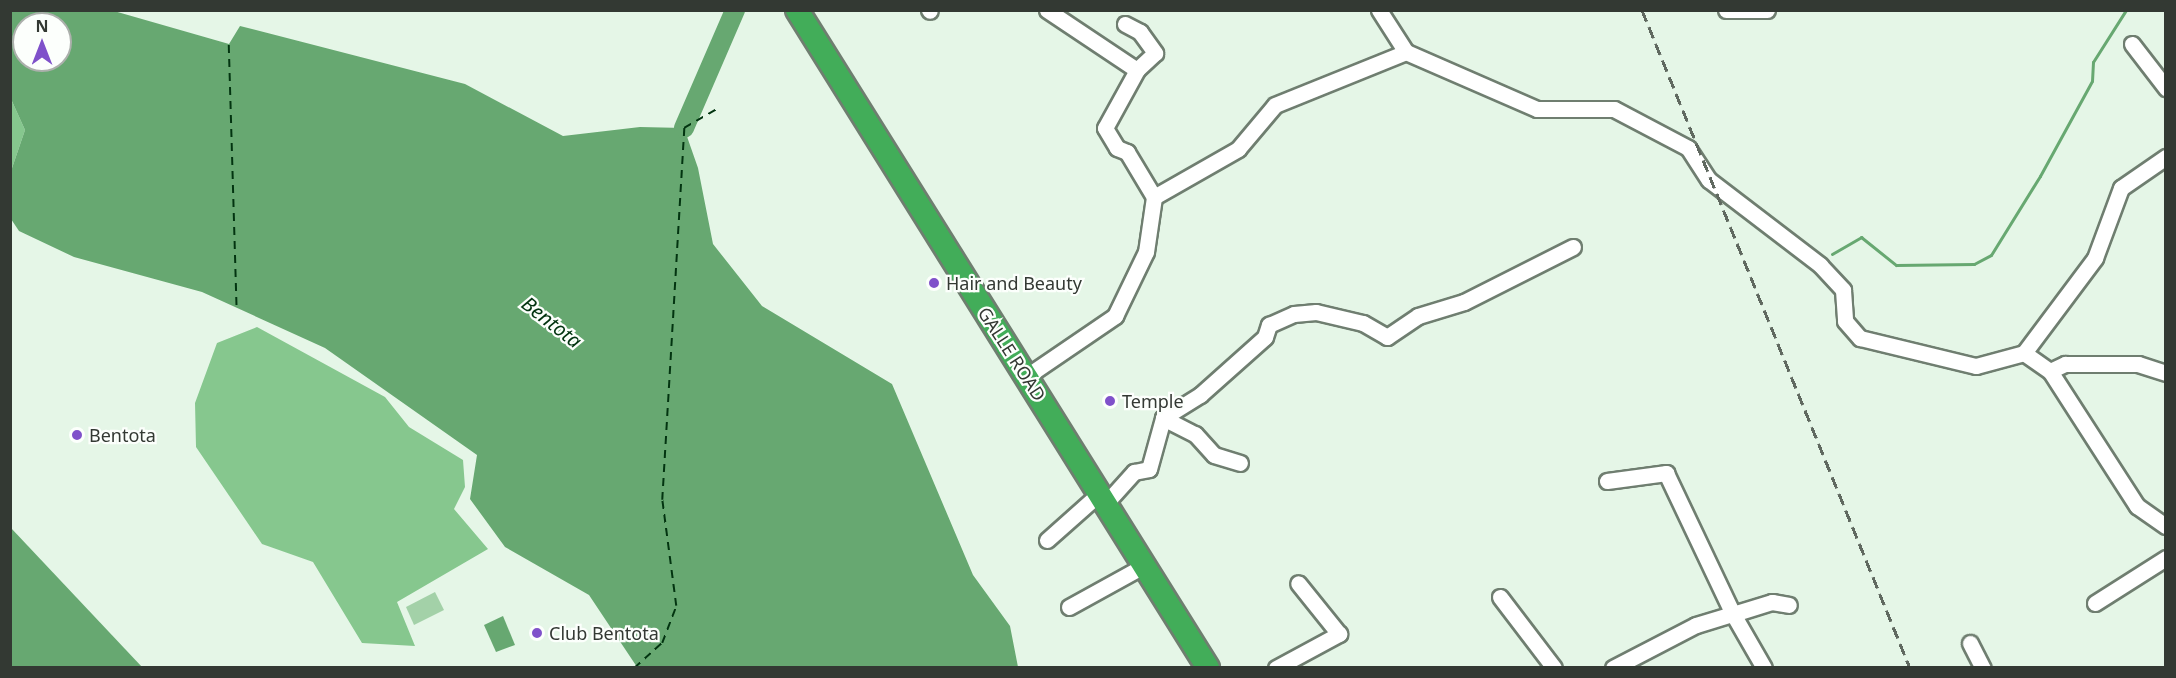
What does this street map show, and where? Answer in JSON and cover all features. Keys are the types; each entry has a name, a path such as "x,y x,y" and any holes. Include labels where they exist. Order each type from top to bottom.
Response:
{"highway":[{"name":"GALLE ROAD","path":"797,10 1208,668"}],"street":[{"path":"1047,10 1137,70"},
{"path":"1379,10 1406,52 1537,109 1614,109 1688,148 1709,180 1820,265 1843,290 1845,321 1860,338 1976,366 2024,353 2095,258 2121,188 2166,157"},
{"path":"1726,10 1767,10"},
{"path":"1027,376 1115,316 1146,252 1154,197 1127,152 1117,148 1105,128 1137,70 1155,53 1140,32 1125,24"},
{"path":"2132,44 2166,87"},
{"path":"1154,197 1238,149 1275,105 1406,52"},
{"path":"1047,540 1134,472 1149,470 1163,418 1200,395 1265,337 1269,325 1294,314 1342,317 1387,337 1418,316 1464,302 1573,247"},
{"path":"2024,353 2050,371 2137,506 2166,526"},
{"path":"2050,371 2065,364 2138,364 2166,373"},
{"path":"1163,418 1195,434 1214,455 1240,463"},
{"path":"1607,481 1666,473 1733,614 1764,668"},
{"path":"2095,603 2166,558"},
{"path":"1069,607 1145,565"},
{"path":"1276,668 1339,634 1298,583"},
{"path":"1500,597 1554,668"},
{"path":"1613,668 1696,625 1772,602 1789,605"},
{"path":"1970,643 1983,668"}],"shaded area":[{"path":"11,99 25,130 11,171"},
{"path":"257,327 385,397 409,427 463,460 465,487 454,509 488,549 397,602 415,646 362,643 313,562 262,544 196,447 195,403 217,343"},
{"path":"435,592 444,610 414,625 406,607"}],"water":[{"path":"10,11 114,11 229,44 240,26 465,84 563,136 640,127 684,128 698,168 713,244 762,306 892,384 973,575 1010,626 1018,667 637,667 589,595 505,547 470,499 477,455 325,348 202,292 74,257 19,231 11,219 11,171 25,130 11,99"},
{"path":"11,528 142,667 11,667"},
{"path":"503,616 515,645 496,652 484,625"}],"waterway":[{"path":"684,128 735,10"},
{"path":"1832,254 1861,237 1896,265 1974,264 1991,255 2040,176 2092,81 2093,62 2126,10"}],"ferry route":[{"path":"229,45 237,308"},
{"path":"634,668 662,643 676,606 662,500 684,128 717,109"}],"railway":[{"path":"1642,10 1910,668"}],"place":[{"name":"Hair and Beauty","path":"934,283"},
{"name":"Temple","path":"1110,401"},
{"name":"Bentota","path":"77,435"},
{"name":"Club Bentota","path":"537,633"}]}
